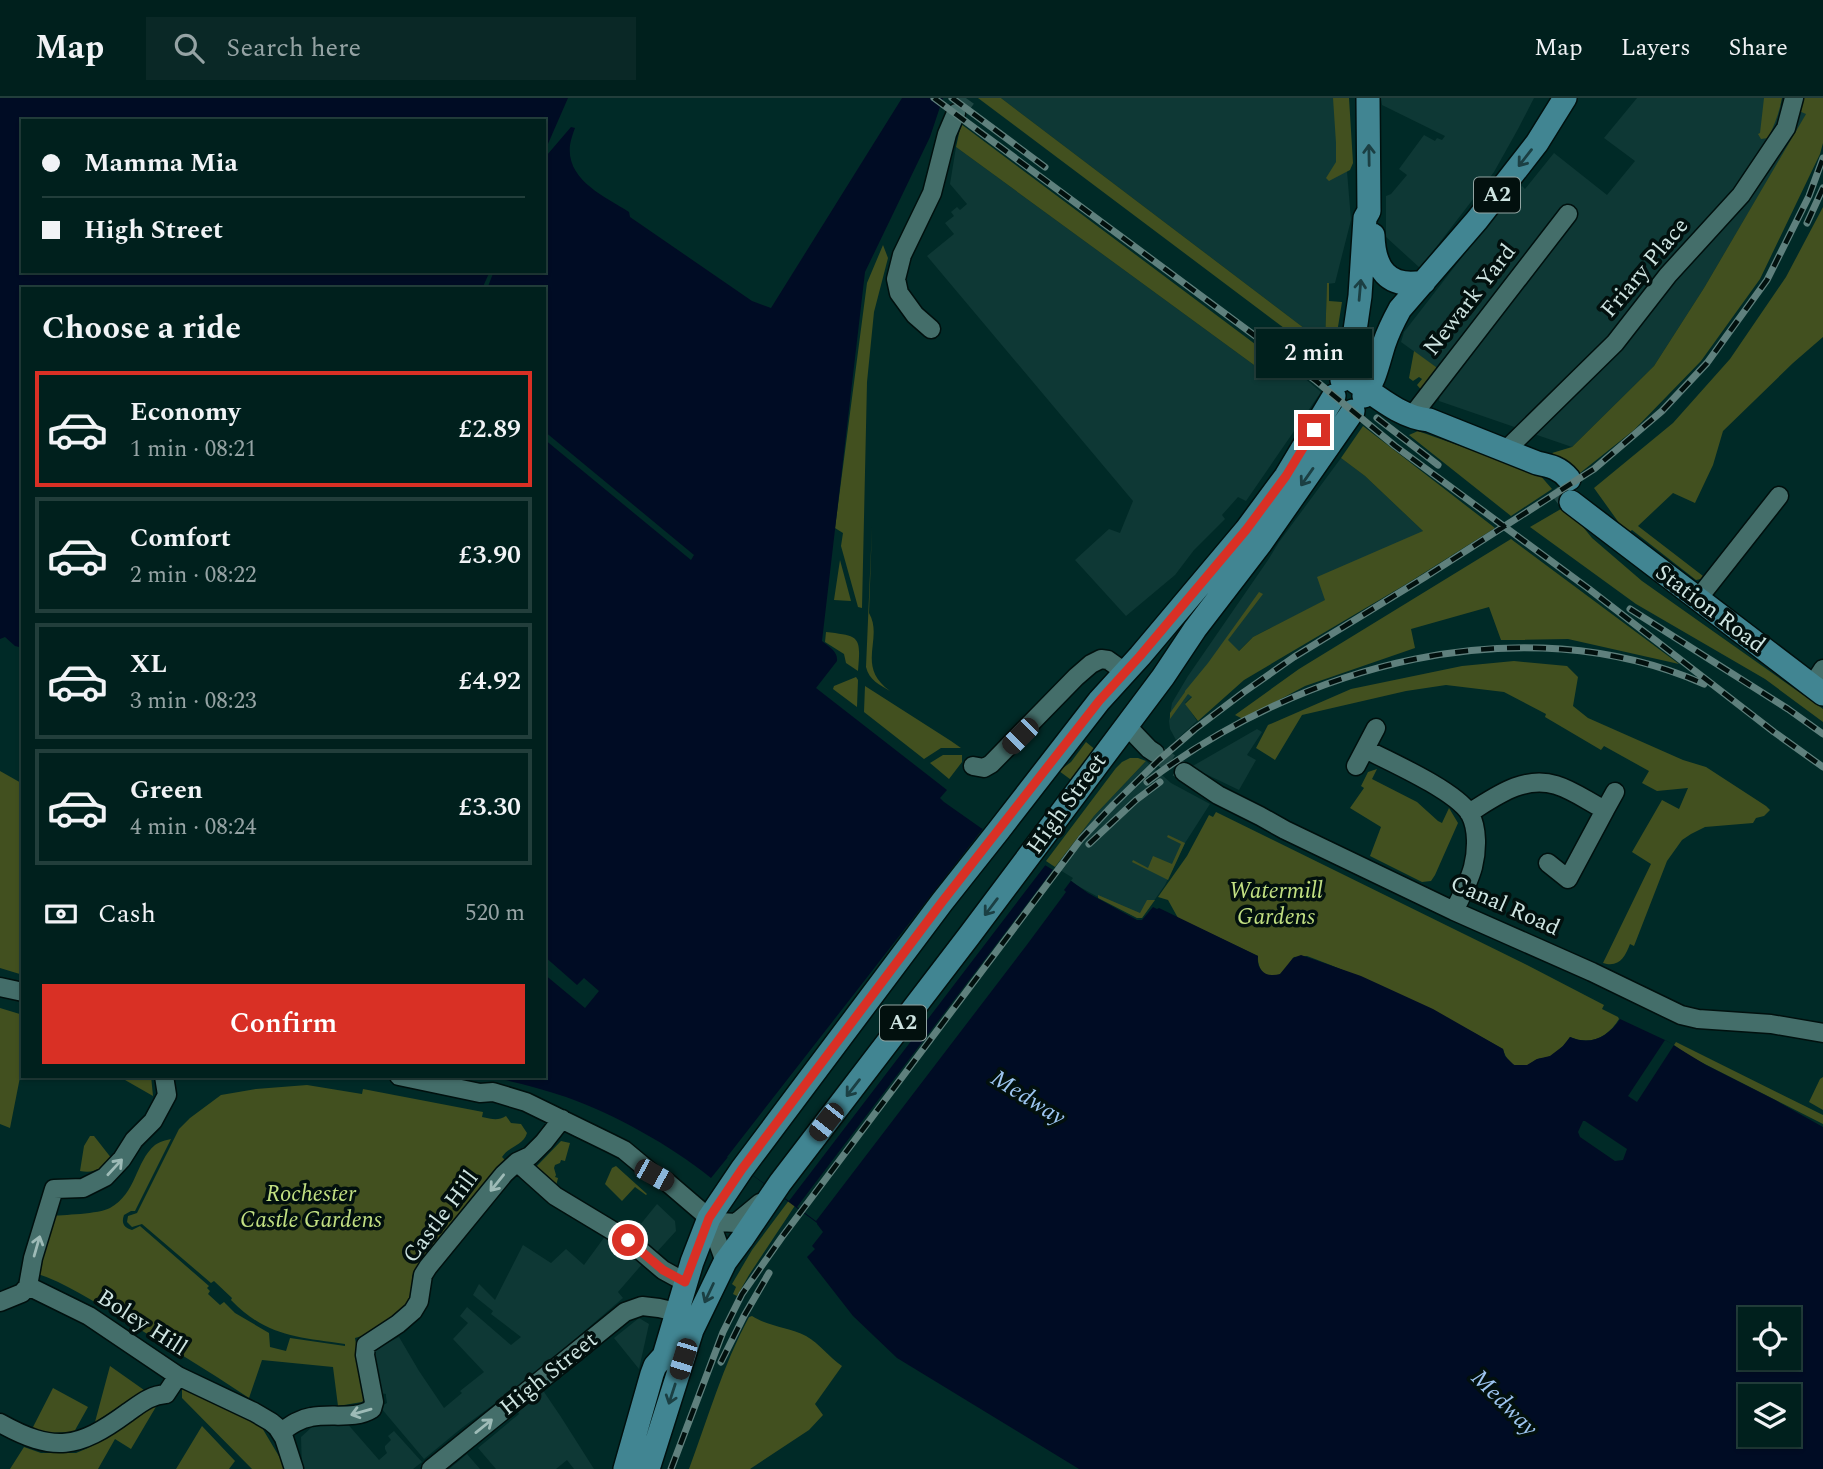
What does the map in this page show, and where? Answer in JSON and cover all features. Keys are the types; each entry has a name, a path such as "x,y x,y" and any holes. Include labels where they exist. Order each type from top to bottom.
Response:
{"main road":[{"name":"A2","path":"1368,98 1369,211 1373,218 1376,259 1391,279 1413,284 1424,282"},
{"name":"High Street","path":"774,1192 1261,543 1365,393 1392,324 1401,309 1478,220 1537,143 1565,99"},
{"name":"A2","path":"1343,377 1361,290 1365,218 1369,211"},
{"name":"Station Road","path":"1343,377 1365,393 1563,471 1570,490 1597,523 1697,600 1819,683"},
{"name":"High Street","path":"709,1218 742,1169 942,902 1099,701 1246,530 1286,476 1343,377"},
{"name":"A2","path":"1125,672 1147,664 1188,639"},
{"path":"1125,672 1126,725"},
{"name":"A2","path":"1044,772 1069,759 1096,727 1108,723 1126,725"},
{"name":"A2","path":"648,1469 690,1336 725,1262 774,1192"},
{"name":"A2","path":"625,1469 655,1366 652,1352 659,1325 676,1312 709,1218"}],"street":[{"name":"Friary Place","path":"1506,450 1615,343 1668,275 1741,195 1786,128 1794,98"},
{"path":"931,329 915,315 899,293 896,279 902,255 932,192 947,134 956,113"},
{"name":"Newark Yard","path":"1420,414 1568,214"},
{"path":"1697,600 1779,496"},
{"path":"973,766 982,768 991,764 1091,664 1101,659 1108,660 1125,672"},
{"path":"1126,725 1155,753"},
{"path":"1356,766 1376,728"},
{"path":"1365,748 1442,789 1469,813 1475,833 1475,857 1471,875 1454,911"},
{"name":"Canal Road","path":"1184,772 1218,795 1285,830 1681,1015 1705,1020 1770,1024 1823,1033"},
{"path":"1469,813 1509,789 1541,783 1561,787 1605,810"},
{"path":"1548,863 1568,878 1615,792"},
{"path":"0,987 21,992"},
{"path":"0,1302 22,1293 28,1286 33,1258 54,1189 83,1188 105,1177 153,1121 167,1095 164,1078"},
{"path":"409,1078 480,1093 491,1092 526,1102 624,1150 709,1218 719,1222 736,1223 774,1192"},
{"name":"Castle Hill","path":"281,1432 306,1418 362,1414 372,1409 374,1402 365,1355 366,1345 413,1311 419,1301 423,1275 428,1267 504,1174 517,1162 530,1156 562,1119"},
{"path":"517,1162 555,1196 628,1240 663,1270 685,1282"},
{"path":"709,1218 725,1262"},
{"name":"Boley Hill","path":"28,1286 89,1316 178,1377 257,1413 276,1425 281,1432"},
{"name":"High Street","path":"431,1469 625,1312 642,1306 676,1312"},
{"path":"0,1423 37,1441 72,1442 85,1439 146,1399 166,1394 178,1377"},
{"path":"281,1432 294,1469"}],"shaded area":[{"path":"1001,98 1341,98 1351,220 1335,283 1327,284 1325,344"},
{"path":"1381,98 1534,98 1494,172 1420,268 1386,237 1386,196 1391,194 1407,175 1399,169 1424,135 1435,141 1437,138 1442,140 1445,136 1382,105"},
{"path":"1637,98 1770,98 1772,103 1807,113 1704,288 1654,366 1572,447 1439,401 1443,364 1437,368 1401,342 1404,332 1507,199 1522,186 1525,189 1554,153 1607,195 1635,161 1604,138"},
{"path":"956,147 1254,365 1260,357 1279,370 1285,362 1321,392 1246,501 1238,497 1222,515 1225,519 1194,550 1175,575 1126,616 1075,560 1109,529 1120,533 1133,501 927,256 954,234 945,223 954,216 951,212 957,207 960,210 967,204 950,184"},
{"path":"1341,458 1365,476 1423,531 1326,600 1253,637 1185,703 1197,721 1176,740 1169,721 1172,703 1279,542"},
{"path":"1257,729 1262,732 1247,755 1256,760 1239,790 1191,767"},
{"path":"1146,761 1171,783 1210,804 1185,843 1165,885 1142,918 1137,918 1076,885 1055,867 1094,816"},
{"path":"657,1204 675,1221 676,1231 655,1254 631,1236"},
{"path":"606,1235 644,1262 618,1292 623,1298 531,1377 424,1459 381,1408 387,1403 386,1394 380,1393 372,1353 375,1349 399,1337 444,1408 484,1372 453,1339 468,1323 460,1316 467,1307 511,1345 521,1337 491,1314 493,1311 473,1295 479,1284 495,1300 523,1245 551,1263 566,1249 584,1265"},
{"path":"639,1318 649,1324 639,1369 614,1338"},
{"path":"542,1389 594,1469 574,1469 567,1460 556,1469 496,1469 478,1448 519,1414 517,1410"},
{"path":"345,1421 379,1460 387,1453 385,1446 391,1440 388,1436 394,1431 422,1462 413,1469 302,1469 301,1437 312,1427"},
{"path":"467,1454 480,1469 449,1469"}],"green space":[{"path":"978,98 1001,98 1325,344 1329,283 1329,301 1342,302 1332,364"},
{"path":"1333,98 1349,98 1353,163 1350,170 1329,181 1326,178 1336,162"},
{"path":"1764,98 1782,98 1768,138 1761,139 1758,134"},
{"path":"1800,98 1823,98 1823,143 1760,279 1701,361 1634,430 1575,477 1552,453 1572,447 1654,366 1704,288 1806,114 1799,111"},
{"path":"961,124 1267,353 1254,365 956,147"},
{"path":"1823,207 1823,337 1723,431 1713,465 1695,503 1673,493 1638,526 1703,576 1696,580 1632,530 1627,534 1594,488 1673,423 1730,359 1786,277"},
{"path":"883,245 888,258 874,312 867,382 862,608 858,607 841,546 843,533 835,528 867,283"},
{"path":"1414,351 1436,367 1436,380 1424,393 1417,385 1422,379 1419,377 1413,381 1409,378"},
{"path":"1363,426 1495,528 1244,680 1198,721 1185,704 1192,697 1188,694 1170,719 1170,713 1185,691 1259,592 1263,594 1228,640 1239,651 1253,637 1325,600 1317,577 1423,531 1365,476 1341,458"},
{"path":"1418,431 1539,474 1552,489 1511,516 1409,435"},
{"path":"1566,506 1592,538 1642,581 1823,709 1823,722 1765,679 1636,604 1530,527"},
{"path":"872,527 869,613 874,633 872,662 880,682 890,691 872,679 866,667"},
{"path":"1511,539 1679,664 1568,639 1501,640 1489,607 1411,629 1415,648 1305,686 1243,719 1235,715 1299,669"},
{"path":"840,560 851,601 834,600"},
{"path":"826,632 846,635 856,640 859,651 858,671 846,663 844,654 825,642"},
{"path":"1514,661 1567,666 1578,677 1573,706 1588,718 1683,760 1706,767 1770,810 1764,816 1756,818 1753,823 1705,827 1682,840 1667,861 1634,946 1630,944 1617,963 1603,963 1651,864 1632,852 1662,800 1679,809 1688,788 1657,791 1642,783 1649,771 1604,746 1601,750 1545,717 1546,714 1504,692 1446,685 1406,691 1302,715 1275,760 1256,748 1268,725 1351,689 1462,666"},
{"path":"856,677 857,707 833,689 834,686"},
{"path":"865,686 961,748 941,748 924,759 864,712"},
{"path":"1086,742 1097,751 1074,782 1059,771 1071,762"},
{"path":"943,755 962,755 962,762 949,779 930,763"},
{"path":"1130,758 1146,761 1094,816 1055,867 1046,861 1116,768"},
{"path":"1377,769 1372,779 1417,802 1442,823 1449,808 1458,823 1431,881 1422,882 1370,856 1381,827 1350,808 1364,788 1361,786 1368,772"},
{"path":"0,771 21,783 21,974 0,968"},
{"name":"Watermill Gardens","path":"1216,812 1527,965 1604,1005 1602,1009 1619,1019 1610,1031 1598,1038 1585,1041 1570,1037 1552,1055 1519,1066 1509,1061 1503,1049 1457,1024 1387,989 1307,956 1294,957 1279,975 1266,975 1259,965 1258,956 1178,918 1168,900 1158,897 1187,856 1209,815 1213,817"},
{"path":"1168,835 1185,843 1168,880 1132,862 1133,860 1148,868 1153,856 1172,864 1181,844 1167,837"},
{"path":"1098,895 1140,913 1147,900 1155,900 1142,918 1137,918 1098,898"},
{"path":"0,1008 21,1014 21,1072 10,1128 0,1124"},
{"path":"1676,1042 1823,1115 1823,1124 1691,1057 1674,1045"},
{"path":"1823,1077 1823,1110 1809,1102"},
{"path":"122,1078 151,1078 153,1096"},
{"name":"Rochester Castle Gardens","path":"307,1085 362,1094 363,1089 483,1112 482,1117 492,1119 506,1116 511,1123 521,1124 527,1133 522,1141 505,1153 502,1157 507,1162 419,1264 412,1276 414,1297 411,1304 369,1334 355,1338 365,1398 362,1402 338,1406 333,1367 262,1360 249,1398 90,1299 35,1273 49,1216 90,1213 110,1208 126,1194 148,1152 157,1144 171,1139 135,1211 124,1215 125,1226 132,1230 140,1226 209,1286 208,1294 220,1305 224,1302 235,1313 269,1333 270,1347 286,1351 290,1338 345,1346 284,1333 257,1322 214,1281 211,1283 142,1224 132,1227 127,1222 128,1216 137,1213 179,1129 190,1118 221,1095"},
{"path":"90,1136 94,1136 112,1159 98,1170 80,1171 84,1146"},
{"path":"561,1141 570,1143 565,1161 561,1160 554,1168 555,1177 558,1178 556,1186 534,1169"},
{"path":"616,1166 647,1194 635,1187 622,1201 605,1184 612,1168"},
{"path":"790,1199 796,1204 737,1296 733,1294 736,1287 732,1284 752,1250"},
{"path":"749,1317 806,1336 842,1366 815,1404 823,1415 809,1430 750,1469 689,1469 731,1354"},
{"path":"110,1366 144,1390 95,1422"},
{"path":"53,1388 88,1407 74,1432 44,1433 32,1429"},
{"path":"186,1388 258,1421 285,1469 252,1469 182,1398 182,1389"},
{"path":"156,1404 131,1449 115,1439 98,1469 10,1469 24,1447 41,1453 76,1453 88,1448 140,1408"},
{"path":"202,1426 235,1461 229,1469 176,1469"}],"water":[{"path":"0,98 568,98 546,148 546,119 21,119 21,273 489,273 483,287 21,287 21,648 5,637 0,639"},
{"name":"Medway","path":"902,98 943,98 930,137 865,272 822,641 835,652 837,661 816,688 947,790 940,798 944,802 981,828 1137,920 1142,920 1153,907 1159,908 1258,956 1259,966 1267,974 1280,974 1293,958 1301,955 1361,976 1433,1009 1503,1049 1505,1056 1514,1065 1527,1065 1550,1056 1570,1037 1585,1041 1598,1038 1610,1031 1620,1019 1665,1040 1706,1065 1823,1127 1823,1469 1079,1469 897,1358 853,1316 807,1257 815,1249 812,1246 823,1232 817,1223 728,1157 711,1178 642,1132 585,1104 497,1078 546,1078 546,441 691,560 694,555 546,433 546,287 488,287 493,273 546,273 546,157 571,127 575,128 570,145 574,168 589,186 629,212 630,217 752,301 771,308"}],"pier":[{"path":"985,826 1047,863 789,1201 727,1157"},
{"path":"1055,867 1073,878 1064,890 1066,892 816,1221 797,1207"},
{"path":"546,958 577,985 584,978 599,991 585,1008 546,976"},
{"path":"1665,1040 1674,1045 1637,1102 1628,1096"},
{"path":"1583,1121 1627,1149 1623,1160 1615,1161 1580,1137 1578,1132"}],"tunnel":[{"path":"956,113 967,98"},
{"path":"1559,486 1571,502"},
{"path":"1155,753 1184,772"}],"railway":[{"path":"934,98 1316,381 1395,446 1823,767"},
{"path":"952,98 1045,167"},
{"path":"671,1469 723,1332 742,1294 1081,839 1159,760 1244,692 1294,657 1594,469 1662,411 1707,363 1767,280 1809,196 1823,158"},
{"path":"1807,223 1823,188"},
{"path":"1377,418 1438,465"},
{"path":"1630,609 1823,734"},
{"path":"1147,782 1208,741 1273,706 1343,678 1415,659 1488,649 1561,649 1634,660 1704,684"},
{"path":"1089,844 1136,800 1160,782"},
{"path":"721,1362 769,1273"}],"route":[{"path":"628,1240 663,1270 685,1282 709,1218 742,1169 942,902 1099,701 1246,530 1286,476 1314,430"}]}
